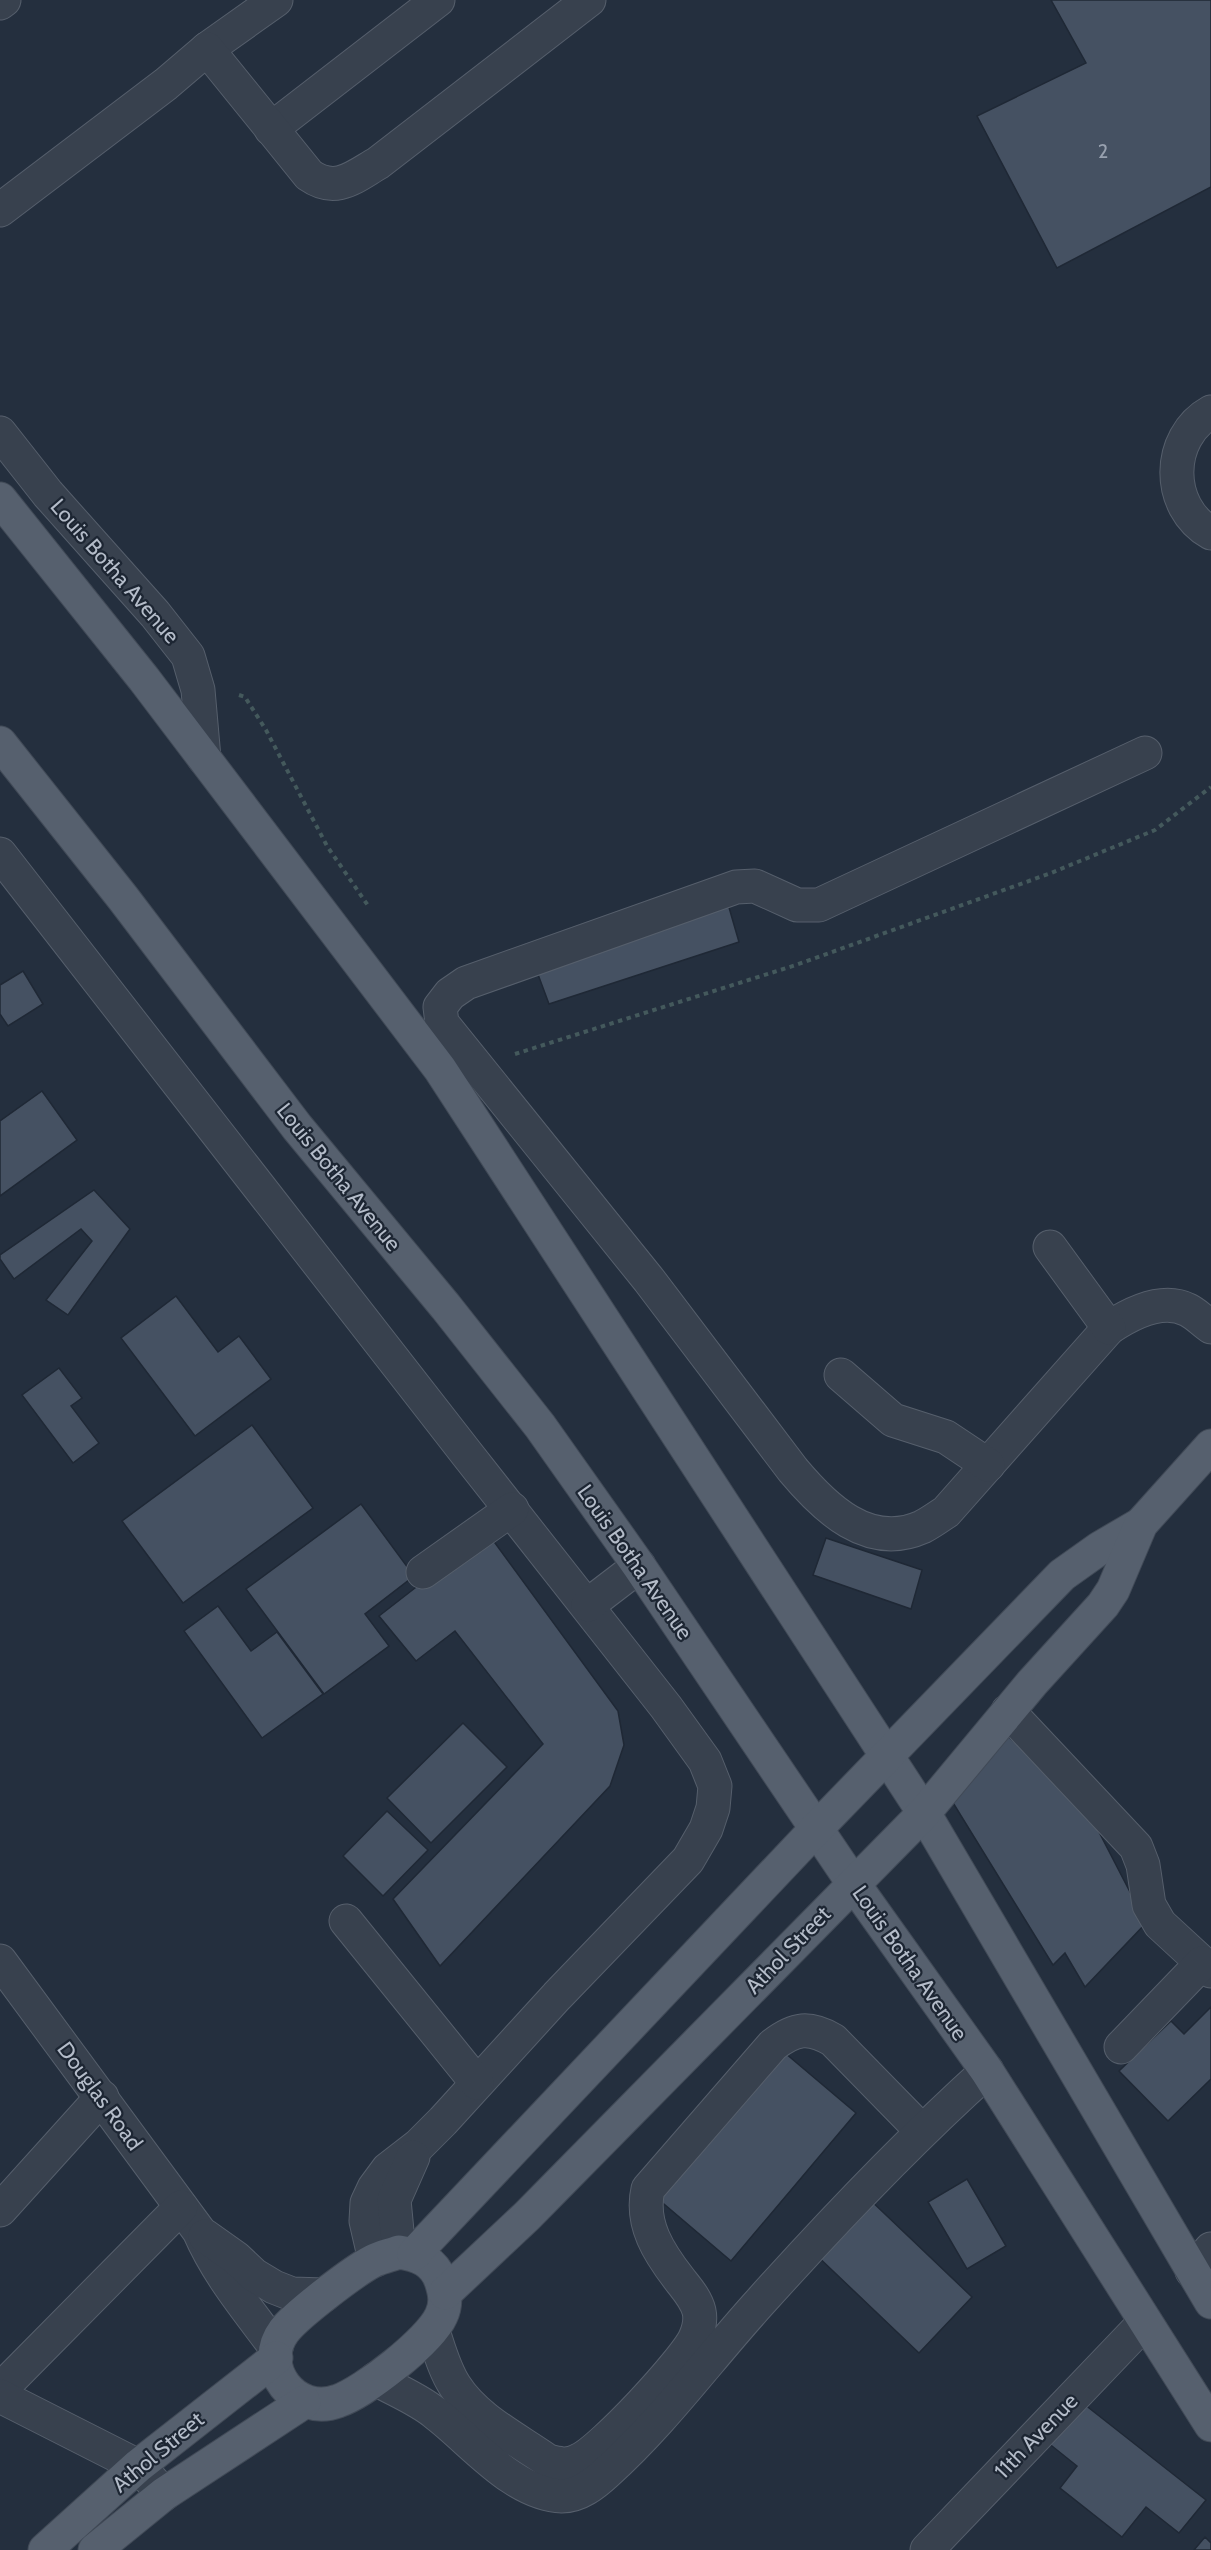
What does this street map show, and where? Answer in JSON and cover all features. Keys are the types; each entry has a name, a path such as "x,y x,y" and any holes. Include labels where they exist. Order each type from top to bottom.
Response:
{"main road":[{"name":"Louis Botha Avenue","path":"0,499 204,758 440,1069 924,1812 1201,2260 1211,2302"},
{"name":"Louis Botha Avenue","path":"0,743 123,898 311,1145 498,1371 547,1435 639,1566 853,1883 987,2071 1144,2323 1211,2425"},
{"name":"Athol Street","path":"45,2550 138,2466 276,2353 284,2331 324,2295 396,2255 817,1828 1062,1575 1100,1548 1141,1524 1211,1446"},
{"name":"Athol Street","path":"445,2293 536,2207 924,1812 1008,1711 1103,1605 1113,1590 1141,1524"},
{"path":"276,2353 279,2374 286,2389 304,2402 317,2405 335,2402 353,2395 376,2379 433,2331 442,2314 445,2293 439,2273 432,2265 396,2255"},
{"name":"Athol Street","path":"94,2550 164,2494 304,2402"}],"street":[{"path":"0,3 4,0"},
{"path":"0,210 166,84 207,49 276,0"},
{"path":"271,129 438,0"},
{"path":"207,49 309,175 328,184 345,182 378,163 590,0"},
{"path":"1211,412 1191,428 1180,449 1176,472 1180,495 1191,516 1211,532"},
{"name":"Louis Botha Avenue","path":"0,433 48,494 155,614 188,656 198,690 204,758"},
{"path":"1144,753 819,905 797,905 755,886 736,887 466,983 450,994 440,1007 442,1023 649,1280 793,1470 817,1498 837,1515 863,1529 892,1533 921,1527 946,1512 1109,1328 1138,1311 1167,1305 1188,1310 1211,1327"},
{"path":"0,854 588,1605 705,1761 715,1786 713,1808 706,1829 688,1860 419,2145 388,2169 374,2188 367,2203 366,2221 396,2255"},
{"path":"1050,1247 1109,1328"},
{"path":"841,1375 893,1419 946,1437 988,1465"},
{"path":"423,1572 512,1509"},
{"path":"588,1605 639,1566"},
{"path":"1008,1711 1136,1847 1143,1865 1149,1905 1160,1924 1206,1967 1121,2047"},
{"path":"346,1921 477,2083"},
{"name":"Douglas Road","path":"0,1961 190,2219 210,2257 276,2353"},
{"path":"433,2331 447,2372 456,2388 485,2417 548,2461 560,2464 579,2460 589,2455 626,2420 678,2363 695,2339 700,2321 699,2309 693,2297 657,2248 645,2211 648,2189 773,2046 786,2035 798,2031 817,2031 833,2040 921,2130"},
{"path":"376,2379 433,2411 488,2460 530,2488 545,2494 564,2496 575,2494 589,2487 639,2441 760,2302 921,2130 987,2071"},
{"path":"0,2210 102,2097"},
{"path":"0,2390 190,2219"},
{"name":"Douglas Road","path":"190,2219 254,2275 274,2287 292,2294 324,2295"},
{"name":"11th Avenue","path":"927,2550 1144,2323"},
{"path":"0,2396 138,2466 164,2494"}],"path":[{"path":"198,690 225,688 245,698 266,730 327,846 373,912"},
{"path":"477,1067 796,965 1051,873 1155,830 1211,787"}],"building":[{"path":"1051,0 1211,0 1211,187 1057,268 977,116 1086,63"},
{"path":"728,904 739,942 549,1004 536,969"},
{"path":"23,971 43,1004 8,1026 0,1014 0,985"},
{"path":"42,1091 77,1140 0,1196 0,1121"},
{"path":"94,1190 130,1229 68,1315 46,1300 92,1241 81,1229 14,1279 0,1259 0,1255"},
{"path":"176,1296 218,1352 239,1336 271,1379 195,1436 121,1338"},
{"path":"59,1368 82,1398 71,1406 99,1443 73,1463 22,1395"},
{"path":"252,1425 313,1508 183,1603 122,1521"},
{"path":"361,1504 414,1576 365,1614 389,1646 324,1694 246,1589"},
{"path":"487,1532 618,1711 624,1745 610,1786 440,1966 393,1899 543,1744 455,1631 416,1661 379,1616"},
{"path":"826,1538 922,1570 911,1609 813,1575"},
{"path":"218,1606 251,1651 277,1632 323,1694 262,1738 184,1631"},
{"path":"463,1723 507,1767 431,1843 387,1798"},
{"path":"1002,1731 1084,1803 1146,1923 1085,1987 1065,1953 1053,1965 947,1793"},
{"path":"387,1811 428,1850 383,1896 343,1856"},
{"path":"1211,2007 1211,2079 1168,2121 1119,2071 1171,2021 1184,2034"},
{"path":"785,2053 856,2113 731,2261 651,2193"},
{"path":"967,2179 1006,2246 967,2269 928,2202"},
{"path":"865,2195 972,2297 919,2353 812,2251"},
{"path":"1075,2397 1206,2500 1179,2533 1146,2507 1122,2537 1060,2488 1077,2466 1042,2438"},
{"path":"1205,2537 1211,2543 1211,2550 1194,2550"}]}
